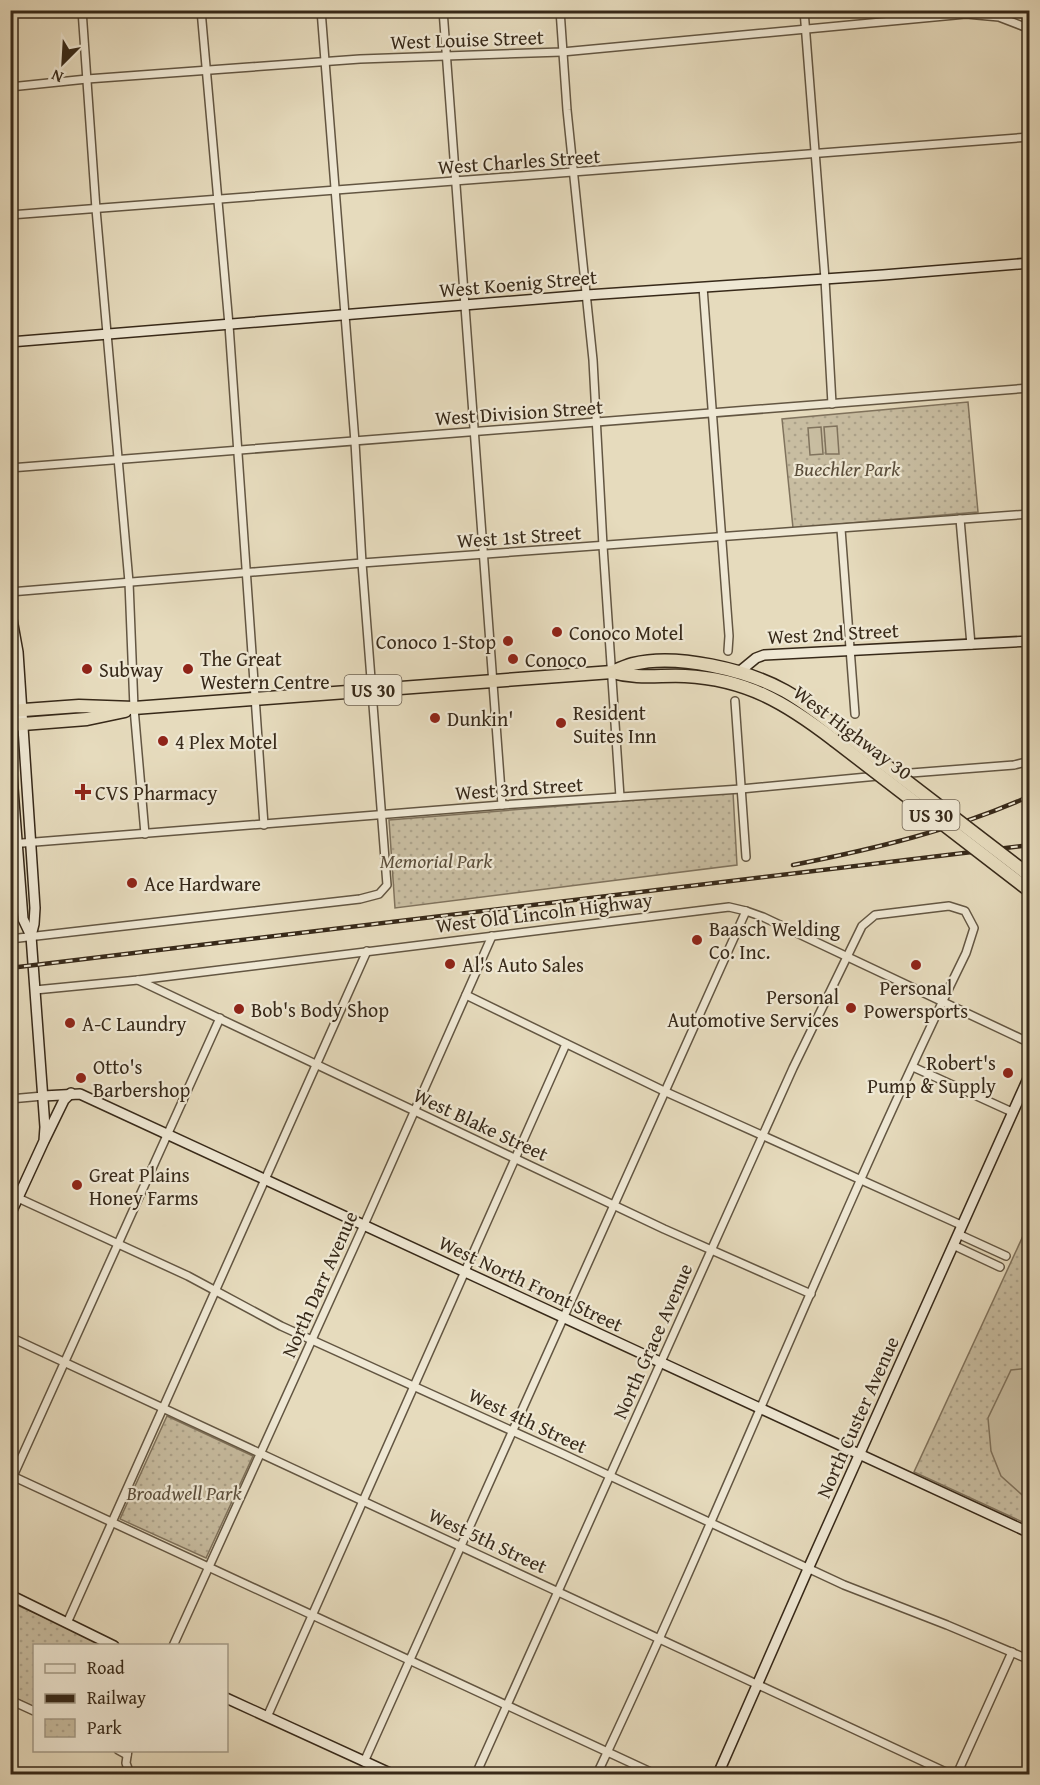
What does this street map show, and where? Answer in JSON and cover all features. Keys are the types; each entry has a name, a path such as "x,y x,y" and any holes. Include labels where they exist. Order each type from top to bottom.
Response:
{"highway":[{"name":"US 30","path":"16,711 79,706 134,708 612,672 634,677 736,678"},
{"name":"West Highway 30","path":"736,678 765,682 787,692 1029,876"},
{"name":"West Highway 30","path":"736,678 782,702 1029,891"},
{"name":"US 30","path":"16,725 87,719 134,708"}],"street":[{"path":"81,10 129,582 134,708 145,834"},
{"path":"201,10 229,325 264,825"},
{"path":"10,939 360,898 379,894 387,885 321,10"},
{"path":"442,10 502,805"},
{"path":"560,10 597,423 620,797"},
{"path":"804,10 825,279 832,404"},
{"name":"West Louise Street","path":"10,87 87,79 324,62 562,52 966,14 999,17 1029,29"},
{"name":"West Charles Street","path":"10,216 1029,137"},
{"name":"West Koenig Street","path":"10,342 587,295 1029,263"},
{"path":"703,287 729,636 728,651"},
{"name":"West Division Street","path":"10,468 1029,388"},
{"name":"West 1st Street","path":"10,592 362,562 722,538 1029,514"},
{"path":"960,519 970,645"},
{"path":"841,529 855,714"},
{"path":"10,608 18,652 16,725 31,843 35,908 31,936 43,1096 44,1141"},
{"name":"West 2nd Street","path":"736,678 759,656 1029,641"},
{"path":"735,701 746,857"},
{"path":"10,749 14,844 23,919 31,936"},
{"name":"West 3rd Street","path":"14,844 502,805 741,789 1014,765 1029,761"},
{"name":"North Grace Avenue","path":"476,1774 762,1135 862,926 875,915 949,906 965,910 974,928 966,953 942,1002"},
{"name":"West Old Lincoln Highway","path":"35,990 138,980 720,907 746,910 1029,1043"},
{"path":"364,1762 746,910"},
{"name":"North Darr Avenue","path":"174,1644 492,936"},
{"path":"67,1623 367,951"},
{"name":"West Blake Street","path":"138,980 516,1159 811,1294"},
{"path":"466,995 666,1092 862,1180 960,1229 1006,1256"},
{"path":"597,1774 711,1524 942,1002"},
{"path":"220,1018 12,1478 112,1522 654,1774"},
{"path":"267,1717 566,1044"},
{"path":"913,1067 1012,1112"},
{"name":"North Custer Avenue","path":"718,1774 1029,1074"},
{"path":"10,1215 64,1100 71,1093"},
{"name":"West North Front Street","path":"10,1099 81,1094 1029,1533"},
{"name":"West 4th Street","path":"18,1198 214,1290 281,1326 609,1475 808,1569 862,1593 948,1624 1029,1660"},
{"path":"953,1245 1000,1267"},
{"name":"West 5th Street","path":"10,1337 950,1774"},
{"path":"10,1595 110,1644"},
{"path":"957,1774 1012,1652"},
{"path":"228,1699 392,1774"},
{"path":"10,1700 33,1711"},
{"path":"128,1753 126,1763 130,1774"}],"green space":[{"name":"Buechler Park","path":"968,402 978,512 793,528 782,419"},
{"path":"837,426 839,454 826,454 824,427"},
{"path":"821,427 823,454 810,455 808,428"},
{"name":"Memorial Park","path":"733,792 737,865 395,908 389,820"},
{"path":"1029,1223 1029,1525 914,1472"},
{"path":"1030,1368 1029,1501 1001,1476 991,1451 988,1418 1011,1370"},
{"name":"Broadwell Park","path":"167,1416 253,1456 206,1558 120,1519"},
{"path":"10,1602 106,1644 33,1644 33,1707 11,1696"}],"railway":[{"path":"793,865 943,829 1030,796"},
{"path":"10,968 1030,845"}],"place":[{"name":"Conoco Motel","path":"557,632"},
{"name":"Conoco 1-Stop","path":"508,641"},
{"name":"Conoco","path":"513,659"},
{"name":"Subway","path":"87,669"},
{"name":"The Great Western Centre","path":"188,669"},
{"name":"Dunkin'","path":"435,718"},
{"name":"Resident Suites Inn","path":"561,723"},
{"name":"4 Plex Motel","path":"163,741"},
{"name":"CVS Pharmacy","path":"83,792"},
{"name":"Ace Hardware","path":"132,883"},
{"name":"Baasch Welding Co. Inc.","path":"697,940"},
{"name":"Al's Auto Sales","path":"450,964"},
{"name":"Personal Powersports","path":"916,965"},
{"name":"Personal Automotive Services","path":"851,1008"},
{"name":"Bob's Body Shop","path":"239,1009"},
{"name":"A-C Laundry","path":"70,1023"},
{"name":"Robert's Pump & Supply","path":"1008,1073"},
{"name":"Otto's Barbershop","path":"81,1078"},
{"name":"Great Plains Honey Farms","path":"77,1185"}]}
